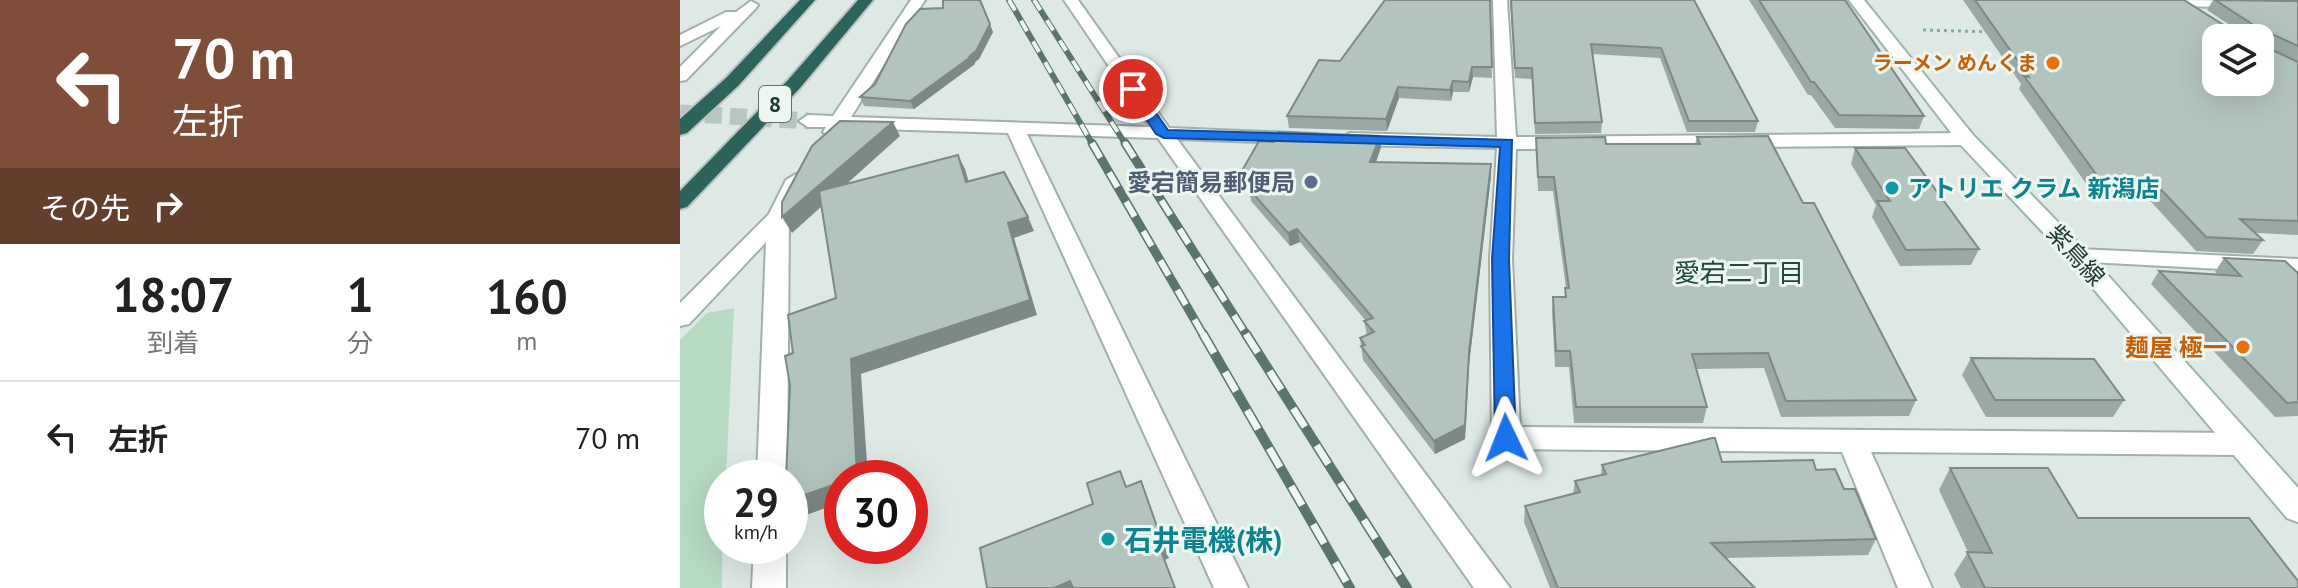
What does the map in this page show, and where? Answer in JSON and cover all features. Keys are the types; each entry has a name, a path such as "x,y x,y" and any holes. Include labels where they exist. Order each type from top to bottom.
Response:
{"highway":[{"name":"8","path":"680,129 732,82 808,0"},
{"name":"8","path":"680,203 794,84 866,0"}],"street":[{"path":"822,143 840,123 918,0"},
{"path":"1071,0 1164,134 1493,588"},
{"path":"1500,0 1507,143 1501,259 1506,438 2240,444"},
{"name":"紫鳥線","path":"1856,0 1966,139 2078,256 2298,509"},
{"path":"2177,1 2298,5"},
{"path":"2177,1 2204,18"},
{"path":"680,41 753,2"},
{"path":"680,76 753,2"},
{"path":"808,121 1507,143 1966,139"},
{"path":"1015,129 1231,588"},
{"path":"680,318 778,217 804,162"},
{"path":"772,460 778,217"},
{"path":"2078,256 2298,266"},
{"path":"1851,440 1915,588"},
{"path":"769,588 770,564"}],"path":[{"path":"1923,30 2004,33"}],"green space":[{"path":"734,308 727,460 704,460 704,564 722,564 722,588 680,588 680,340 707,313"}],"building":[{"path":"943,0 980,0 990,24 972,56 910,101 860,97 875,84 906,24 920,9 943,8"},
{"path":"1385,0 1490,0 1492,67 1472,67 1469,82 1453,81 1450,90 1398,87 1386,119 1287,116 1319,60 1340,61"},
{"path":"1511,0 1694,0 1758,121 1689,121 1661,48 1591,44 1602,122 1535,123 1532,68 1515,68"},
{"path":"1759,0 1845,0 1924,116 1839,115 1811,82"},
{"path":"1975,0 2184,0 2222,24 2202,24 2202,96 2274,96 2274,51 2298,62 2298,221 2240,219 2263,240 2206,237 2152,180 2099,178 2024,76 2029,77"},
{"path":"2215,0 2298,1 2298,46 2274,35 2274,24 2252,24"},
{"path":"840,121 893,122 782,217 782,202 812,146"},
{"path":"1278,132 1380,136 1370,162 1491,164 1469,352 1465,425 1434,441 1361,346 1365,345 1360,338 1374,332 1364,321 1373,318 1297,229 1288,233 1249,189 1257,177 1239,176 1259,141 1274,142"},
{"path":"1768,136 1803,203 1814,203 1916,400 1786,401 1768,353 1692,354 1707,407 1576,407 1570,351 1556,351 1553,297 1566,297 1565,288 1569,288 1554,177 1538,177 1536,138 1605,137 1606,144 1700,144 1697,137"},
{"path":"1855,148 1905,148 1979,249 1906,250 1877,201 1890,201"},
{"path":"958,155 966,182 1004,172 1028,217 1008,223 1030,300 851,359 856,460 824,460 824,488 808,494 808,460 787,460 790,385 785,356 793,353 788,315 836,298 819,191"},
{"path":"2224,258 2285,261 2298,273 2298,402 2287,403 2159,271 2241,276"},
{"path":"1971,358 2094,359 2124,400 1995,400"},
{"path":"1715,438 1722,462 1813,460 1816,470 1835,469 1844,489 1855,489 1876,539 1711,543 1755,588 1558,588 1525,506 1580,492 1575,481 1606,474 1602,465"},
{"path":"1950,468 2048,468 2078,518 2249,518 2298,581 2298,588 1985,588 1967,552 1992,553"},
{"name":"石井電機(株)","path":"1120,471 1126,487 1141,481 1162,541 1158,543 1175,588 1073,588 1070,581 1054,588 987,588 980,548 1093,504 1087,483"}],"tunnel":[{"path":"680,113 808,121"}],"railway":[{"path":"1009,0 1093,145"},
{"path":"1034,0 1126,145"},
{"path":"1092,143 1204,336"},
{"path":"1125,143 1247,336"},
{"path":"1203,334 1350,588"},
{"path":"1246,334 1407,588"}],"place":[{"name":"ラーメン めんくま","path":"2053,63"},
{"name":"愛宕簡易郵便局","path":"1311,182"},
{"name":"アトリエ クラム 新潟店","path":"1892,188"},
{"name":"麺屋 極一","path":"2243,347"},
{"name":"石井電機(株)","path":"1108,539"}],"district":[{"name":"愛宕二丁目","path":"1739,272"}],"route":[{"path":"1133,89 1164,134 1507,143 1501,259 1506,438"}]}
